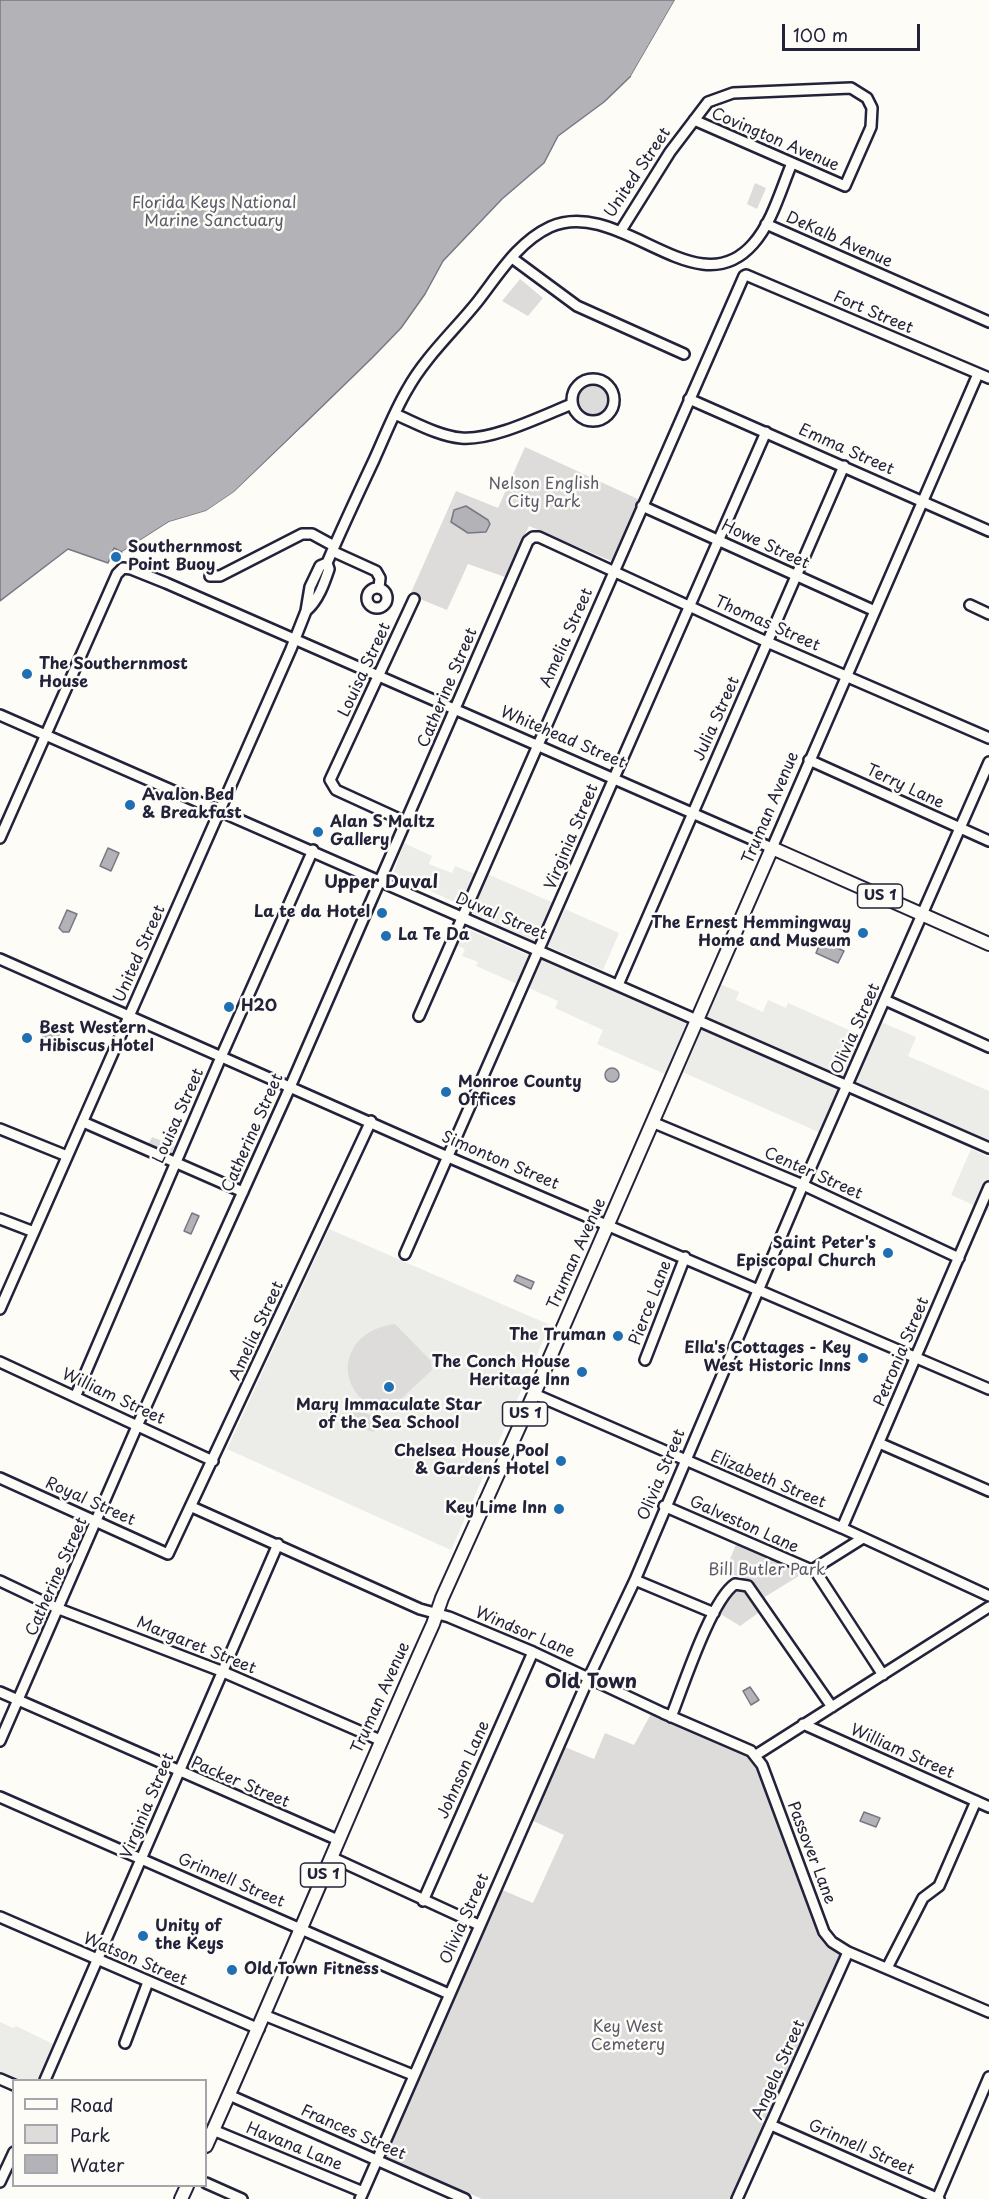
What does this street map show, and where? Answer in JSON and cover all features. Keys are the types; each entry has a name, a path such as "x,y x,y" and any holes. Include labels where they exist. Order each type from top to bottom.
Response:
{"main road":[{"name":"Whitehead Street","path":"772,848 989,944"},
{"name":"Truman Avenue","path":"207,2144 259,2029 299,1928 380,1740 772,848"}],"street":[{"name":"United Street","path":"0,1309 294,639 306,611 310,587 320,566 327,563 407,388 512,258 536,235 568,222 585,221 605,224 620,232 670,152 708,102 733,93 851,88 858,90 871,103 873,118 845,186"},
{"name":"Covington Avenue","path":"694,120 845,186"},
{"path":"766,224 792,163"},
{"name":"DeKalb Avenue","path":"620,232 686,260 716,265 742,254 753,244 766,224 989,322"},
{"path":"512,258 577,306 684,354"},
{"name":"Fort Street","path":"746,274 989,378"},
{"name":"Amelia Street","path":"419,1016 612,571 746,274"},
{"name":"Truman Avenue","path":"772,848 978,374"},
{"path":"584,380 604,381 613,392 615,399 610,412 599,420 579,416 572,404 574,390 584,380"},
{"name":"Emma Street","path":"689,399 989,531"},
{"path":"395,414 450,435 478,438 496,435 572,404"},
{"name":"Virginia Street","path":"405,1254 766,432"},
{"name":"Julia Street","path":"618,985 844,466"},
{"name":"Howe Street","path":"642,506 875,611"},
{"path":"210,576 220,576 303,534 312,534 376,571 380,578 379,588"},
{"name":"Thomas Street","path":"533,537 989,738"},
{"name":"Catherine Street","path":"0,1741 98,1521 138,1424 290,1087 528,541 533,537"},
{"name":"Whitehead Street","path":"45,735 117,574 123,568 131,569 380,675 772,848"},
{"name":"Louisa Street","path":"406,822 336,790 330,780 414,599"},
{"path":"970,605 989,614"},
{"name":"Duval Street","path":"0,716 313,850 989,1148"},
{"path":"0,838 45,735"},
{"name":"Terry Lane","path":"809,760 989,841"},
{"name":"Olivia Street","path":"361,2195 589,1677 635,1580 664,1506 989,762"},
{"name":"Louisa Street","path":"76,1395 174,1164 313,850"},
{"name":"Simonton Street","path":"0,959 128,1017 371,1121 448,1157 989,1389"},
{"path":"885,1000 989,1047"},
{"name":"Amelia Street","path":"168,1554 371,1121"},
{"path":"83,1122 174,1164 243,1192"},
{"name":"Center Street","path":"652,1122 803,1185 959,1258"},
{"path":"0,1129 67,1156"},
{"name":"Petronia Street","path":"842,1528 989,1187"},
{"path":"0,1219 34,1232"},
{"name":"Pierce Lane","path":"645,1360 685,1257"},
{"name":"William Street","path":"0,1362 76,1395 213,1461"},
{"name":"Elizabeth Street","path":"534,1394 842,1528 989,1596"},
{"path":"879,1443 989,1491"},
{"name":"Royal Street","path":"0,1478 168,1554"},
{"name":"Galveston Lane","path":"664,1506 816,1572 883,1675"},
{"name":"Windsor Lane","path":"192,1507 435,1614 449,1617 534,1652 756,1755"},
{"name":"Galveston Lane","path":"812,1570 863,1538"},
{"name":"Virginia Street","path":"45,2079 278,1544"},
{"path":"635,1580 714,1613"},
{"name":"Margaret Street","path":"0,1581 59,1609 221,1671 380,1740"},
{"path":"671,1717 714,1613 727,1589 735,1584 748,1586 832,1707"},
{"path":"756,1755 989,1607"},
{"name":"Johnson Lane","path":"423,1901 534,1652"},
{"name":"Packer Street","path":"0,1692 179,1773 338,1840"},
{"name":"William Street","path":"803,1724 989,1807"},
{"name":"Passover Lane","path":"756,1755 824,1932 832,1942 848,1952"},
{"name":"Grinnell Street","path":"0,1797 449,1994"},
{"path":"887,1968 923,1898 939,1886 976,1801"},
{"path":"330,1857 479,1925"},
{"name":"Watson Street","path":"0,1917 259,2029"},
{"path":"848,1952 989,2012"},
{"name":"Angela Street","path":"737,2199 848,1952"},
{"path":"125,2043 148,1982"},
{"path":"264,2015 413,2075"},
{"path":"937,2199 989,2077"},
{"name":"Frances Street","path":"229,2095 465,2199"},
{"name":"Grinnell Street","path":"771,2125 937,2199"},
{"name":"Havana Lane","path":"213,2130 361,2195"},
{"path":"0,2182 12,2155"},
{"path":"207,2182 242,2199"}],"shaded area":[{"path":"404,843 432,856 429,864 452,873 455,866 475,874 461,905 393,874"},
{"path":"485,873 556,904 539,943 468,911"},
{"path":"565,909 619,933 603,970 548,946"},
{"path":"458,925 530,956 517,984 476,966 478,962 462,956 465,949 452,943"},
{"path":"542,960 690,1025 667,1075 597,1044 603,1030 555,1008 558,1001 529,988"},
{"path":"718,983 739,992 736,1000 763,1012 768,1000 786,1008 788,1003 865,1037 846,1079 703,1016"},
{"path":"881,1022 916,1037 908,1056 989,1091 989,1142 854,1083"},
{"path":"699,1028 842,1091 823,1134 680,1071"},
{"path":"971,1149 989,1157 989,1212 951,1195"},
{"name":"Mary Immaculate Star of the Sea School","path":"329,1229 550,1325 451,1550 227,1449"},
{"path":"0,2022 13,2028 16,2026 53,2044 37,2079 12,2080 0,2077"}],"green space":[{"path":"755,183 766,188 757,209 747,204"},
{"path":"520,279 543,298 528,316 502,301"},
{"path":"593,384 604,389 609,400 604,411 593,416 582,411 577,400 582,389"},
{"name":"Nelson English City Park","path":"525,447 640,500 611,561 529,526 505,577 468,564 447,610 410,595 456,491 498,508"},
{"path":"152,1137 175,1146 170,1157 147,1147"},
{"path":"395,1324 431,1361 432,1370 386,1413 368,1404 356,1392 349,1379 348,1364 352,1350 361,1338 376,1329"},
{"path":"349,1409 383,1418 378,1429 373,1432 345,1422"},
{"name":"Bill Butler Park","path":"739,1537 807,1571 763,1598 746,1580 731,1574 724,1574"},
{"name":"Bill Butler Park","path":"734,1588 745,1589 761,1611 740,1626 719,1613"},
{"name":"Key West Cemetery","path":"651,1714 749,1757 756,1765 827,1946 840,1954 734,2199 482,2199 383,2155 500,1889 533,1903 564,1835 531,1820 565,1747 594,1759 605,1733 634,1745"}],"water":[{"name":"Florida Keys National Marine Sanctuary","path":"0,0 675,0 631,76 604,102 558,136 544,163 502,199 443,261 425,294 401,328 234,492 206,511 169,522 122,552 114,548 108,563 68,549 0,601"},
{"path":"466,506 488,520 490,524 486,532 468,533 451,522 454,510"},
{"path":"108,848 119,853 111,871 100,866"},
{"path":"67,910 77,914 69,932 63,932 59,928"},
{"path":"821,941 844,951 838,963 816,953"},
{"path":"47,1027 60,1033 57,1039 51,1038 45,1048 39,1045"},
{"path":"612,1068 617,1070 619,1075 617,1080 612,1082 607,1080 605,1075 607,1070"},
{"path":"192,1213 199,1216 191,1234 184,1231"},
{"path":"517,1275 534,1282 531,1289 514,1281"},
{"path":"750,1687 759,1700 751,1705 743,1691"},
{"path":"864,1812 880,1818 876,1827 860,1821"}],"pier":[{"path":"675,0 678,0 677,6 632,79 631,76"},
{"path":"302,427 304,429 236,495 207,513 170,525 125,554 122,552 169,522 206,511 234,492"}],"place":[{"name":"Southernmost Point Buoy","path":"116,557"},
{"name":"The Southernmost House","path":"27,674"},
{"name":"Avalon Bed & Breakfast","path":"130,805"},
{"name":"Alan S Maltz Gallery","path":"318,832"},
{"name":"La te da Hotel","path":"382,913"},
{"name":"The Ernest Hemmingway Home and Museum","path":"863,933"},
{"name":"La Te Da","path":"386,936"},
{"name":"H2O","path":"229,1007"},
{"name":"Best Western Hibiscus Hotel","path":"27,1038"},
{"name":"Monroe County Offices","path":"446,1092"},
{"name":"Saint Peter's Episcopal Church","path":"888,1253"},
{"name":"The Truman","path":"618,1336"},
{"name":"Ella's Cottages - Key West Historic Inns","path":"863,1358"},
{"name":"The Conch House Heritage Inn","path":"582,1372"},
{"name":"Mary Immaculate Star of the Sea School","path":"389,1387"},
{"name":"Chelsea House Pool & Gardens Hotel","path":"561,1461"},
{"name":"Key Lime Inn","path":"559,1509"},
{"name":"Unity of the Keys","path":"143,1936"},
{"name":"Old Town Fitness","path":"232,1970"}],"district":[{"name":"Upper Duval","path":"381,883"},
{"name":"Old Town","path":"591,1682"}]}
